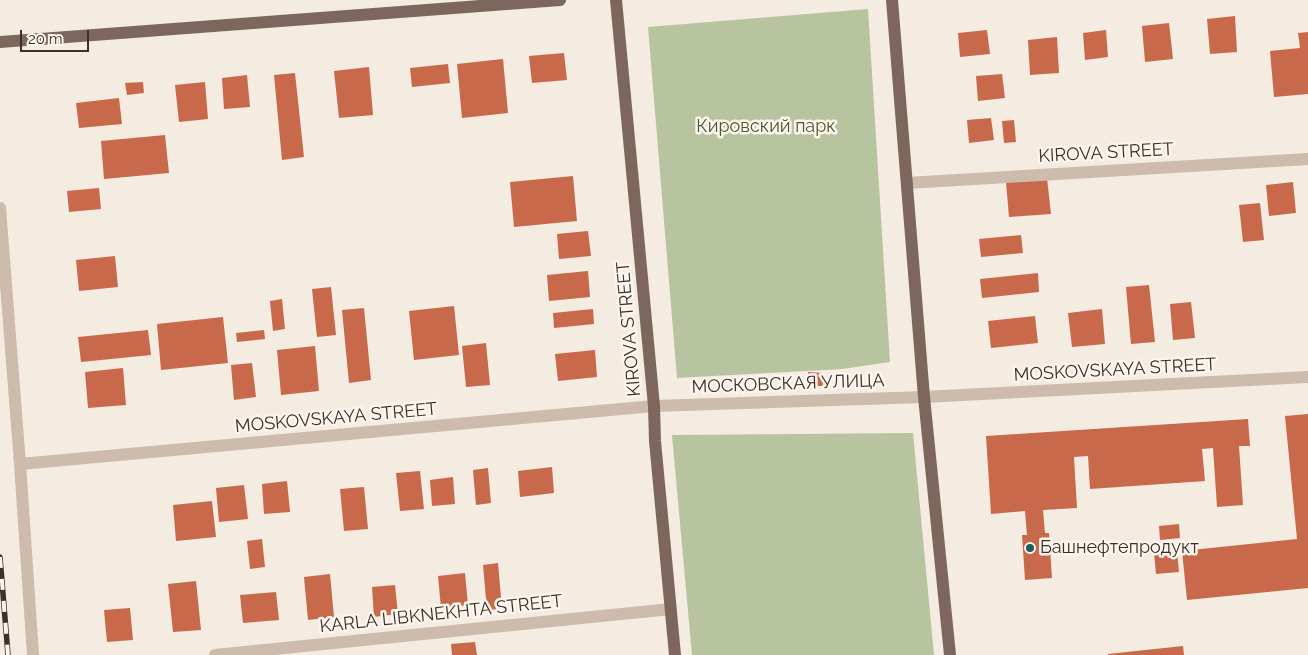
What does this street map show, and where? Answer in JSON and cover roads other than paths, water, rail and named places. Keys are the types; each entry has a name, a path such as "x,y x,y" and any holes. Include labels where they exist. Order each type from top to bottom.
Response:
{"main road":[{"path":"0,42 560,0"},
{"name":"KIROVA STREET","path":"616,0 675,655"},
{"path":"892,0 924,397 950,655"}],"street":[{"name":"KIROVA STREET","path":"907,183 1308,159"},
{"path":"0,208 33,655"},
{"name":"MOSKOVSKAYA STREET","path":"924,397 1308,377"},
{"name":"МОСКОВСКАЯ УЛИЦА","path":"654,406 924,397"},
{"name":"MOSKOVSKAYA STREET","path":"20,464 654,406"},
{"name":"KARLA LIBKNEKHTA STREET","path":"215,655 671,609"}],"railway":[{"path":"0,557 8,655"}],"place":[{"name":"Башнефтепродукт","path":"1030,548"}],"park label":[{"name":"Кировский парк","path":"766,127"}]}
